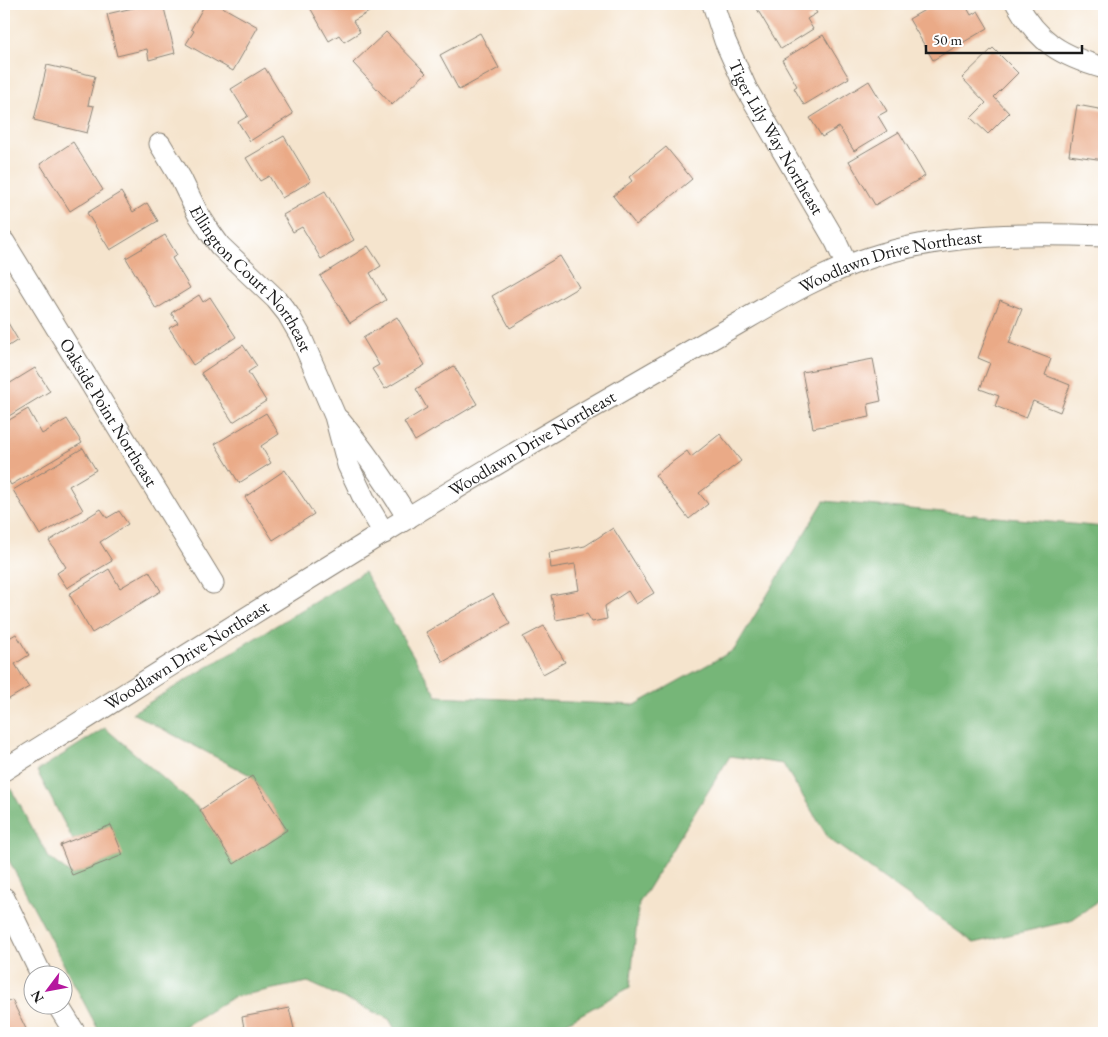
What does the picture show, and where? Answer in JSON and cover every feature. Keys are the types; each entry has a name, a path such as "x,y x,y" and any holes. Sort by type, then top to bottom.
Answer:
{"street":[{"name":"Tiger Lily Way Northeast","path":"714,4 725,41 746,88 836,242 847,266"},
{"path":"1018,4 1039,35 1058,50 1081,61 1104,68"},
{"name":"Ellington Court Northeast","path":"160,144 181,179 197,212 220,246 276,299 288,314 300,335 335,416 348,465 365,501 384,533"},
{"name":"Woodlawn Drive Northeast","path":"4,770 539,438 785,297 847,266 914,246 976,237 1048,234 1104,236"},
{"name":"Oakside Point Northeast","path":"4,242 213,583"},
{"name":"Ellington Court Northeast","path":"335,416 364,449 408,518"},
{"path":"4,898 36,964"},
{"path":"63,1014 75,1033"}],"green space":[{"path":"824,501 1104,527 1104,897 1070,921 974,943 829,839 783,764 730,756 639,903 630,987 548,1033 397,1033 389,1019 308,982 233,997 173,1033 100,1033 72,980 72,964 64,964 4,851 4,794 11,789 49,858 72,875 122,855 111,825 73,840 37,771 105,728 200,810 234,863 287,830 252,776 132,713 364,572 437,696 635,705 734,650"}],"building":[{"path":"150,4 163,4 175,53 149,60 147,49 117,56 107,14"},
{"path":"205,4 217,4 258,27 233,71 186,44 194,31 191,29"},
{"path":"308,4 364,4 369,12 353,21 360,32 344,42 339,35 329,41"},
{"path":"754,4 811,4 817,13 807,19 813,29 781,49"},
{"path":"935,4 965,4 971,15 978,11 988,28 933,60 909,19"},
{"path":"386,32 426,73 392,105 353,63"},
{"path":"480,33 499,68 459,90 440,55"},
{"path":"823,35 849,78 804,105 794,88 797,86 782,60"},
{"path":"993,48 1018,73 994,97 1009,113 988,134 971,118 986,103 962,78"},
{"path":"47,65 95,76 88,105 94,106 87,133 34,120"},
{"path":"265,68 293,114 250,141 238,122 248,116 231,89"},
{"path":"869,81 887,111 878,116 887,131 854,151 839,127 822,137 810,118"},
{"path":"1077,105 1104,110 1104,160 1069,155"},
{"path":"899,132 925,176 875,205 849,161"},
{"path":"284,136 311,181 282,198 269,176 260,181 246,158"},
{"path":"73,142 103,190 70,211 40,164"},
{"path":"666,147 692,179 636,225 613,196 632,181 629,177"},
{"path":"325,191 354,240 321,259 302,227 293,232 283,215"},
{"path":"121,192 133,212 147,203 158,221 110,250 87,213"},
{"path":"165,235 177,255 172,258 190,288 156,309 126,258"},
{"path":"368,246 381,266 370,273 386,300 350,323 320,276"},
{"path":"560,256 579,287 510,328 492,296"},
{"path":"199,295 203,302 210,297 236,337 193,365 169,328 178,323 171,313"},
{"path":"1000,300 1022,309 1009,343 1051,359 1045,375 1070,385 1060,412 1033,401 1026,418 995,406 999,396 980,389 990,363 978,358"},
{"path":"4,316 18,340 4,349"},
{"path":"397,317 425,365 385,389 372,369 379,365 363,338"},
{"path":"243,345 257,366 248,372 266,401 233,422 201,373"},
{"path":"873,359 881,401 868,404 870,417 813,428 802,372"},
{"path":"454,366 477,404 415,441 404,422 427,408 416,389"},
{"path":"35,368 50,391 4,419 4,380 7,385"},
{"path":"28,409 42,434 67,419 82,443 11,485 4,473 4,423"},
{"path":"266,413 279,434 261,446 271,463 239,483 215,444"},
{"path":"720,434 741,461 699,493 708,504 689,519 655,475 687,451 691,457"},
{"path":"83,448 96,470 69,486 83,510 40,535 13,490"},
{"path":"285,470 314,514 273,540 245,497"},
{"path":"101,509 107,518 119,511 128,524 100,542 112,561 67,588 57,573 66,567 49,541"},
{"path":"613,528 654,593 636,604 628,591 605,606 607,619 592,622 587,614 556,620 551,595 579,590 575,564 551,568 549,553 585,546"},
{"path":"109,569 120,588 149,571 161,591 92,633 69,594"},
{"path":"493,594 510,624 443,662 426,632"},
{"path":"544,626 565,662 543,674 523,637"},
{"path":"16,634 29,655 15,664 29,687 4,702 4,641"},
{"path":"252,776 287,830 234,864 200,810"},
{"path":"111,825 123,855 72,875 60,845"},
{"path":"12,1000 28,1033 4,1033 4,1004"},
{"path":"289,1008 295,1033 245,1033 242,1017"}]}
